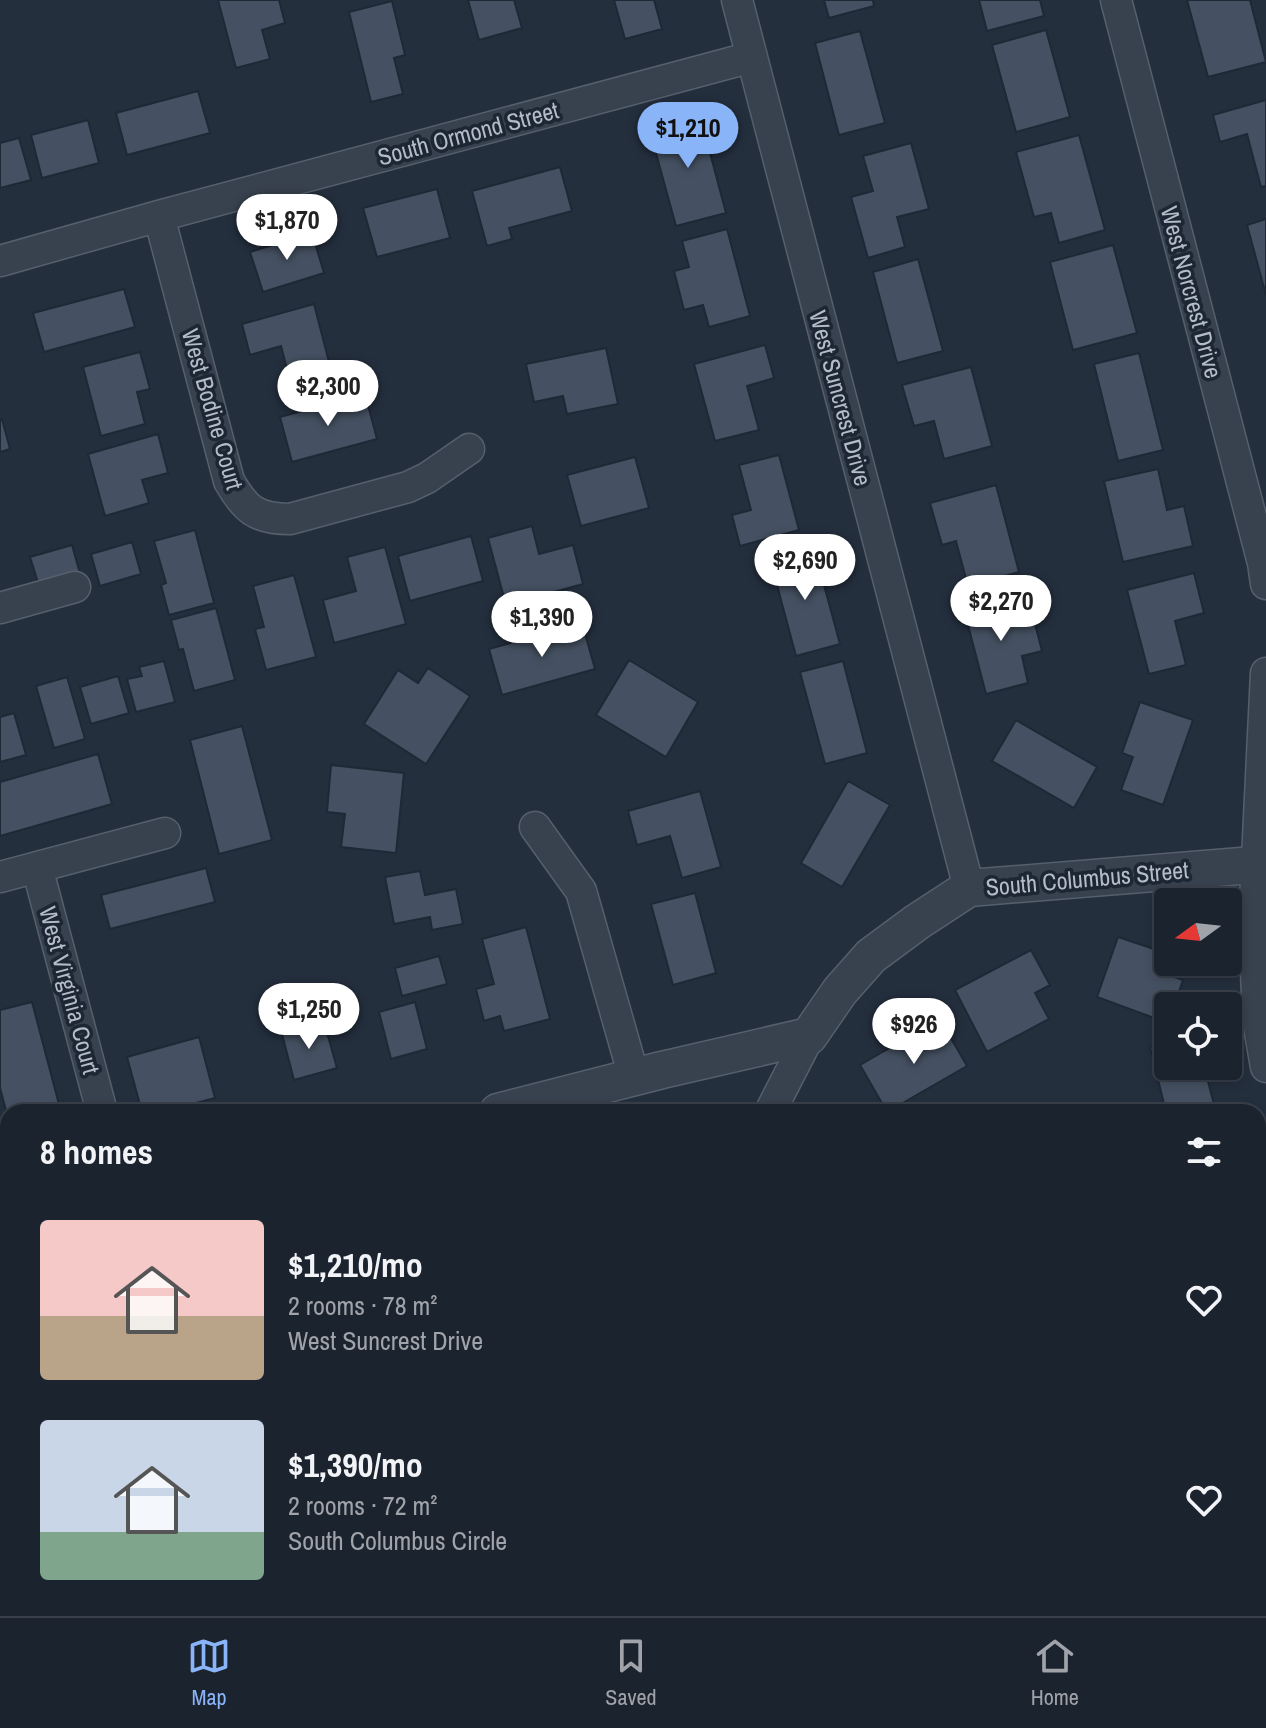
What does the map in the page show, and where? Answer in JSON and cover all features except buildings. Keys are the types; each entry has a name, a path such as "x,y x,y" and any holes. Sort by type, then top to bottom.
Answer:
{"street":[{"name":"West Suncrest Drive","path":"737,0 969,888"},
{"name":"West Norcrest Drive","path":"1116,0 1266,584"},
{"name":"South Ormond Street","path":"0,261 752,57"},
{"name":"West Bodine Court","path":"159,216 229,481 239,500 254,512 272,519 290,519 408,487 427,478 469,449"},
{"path":"0,608 75,587"},
{"path":"1266,673 1262,864 1254,921 1258,1021 1266,1067"},
{"path":"535,827 581,891 634,1077"},
{"path":"0,877 165,833"},
{"name":"South Columbus Street","path":"809,1036 840,991 871,956 969,888 1262,864"},
{"name":"West Virginia Court","path":"37,867 100,1104"},
{"path":"529,1104 809,1036"},
{"path":"774,1104 809,1036"}]}
